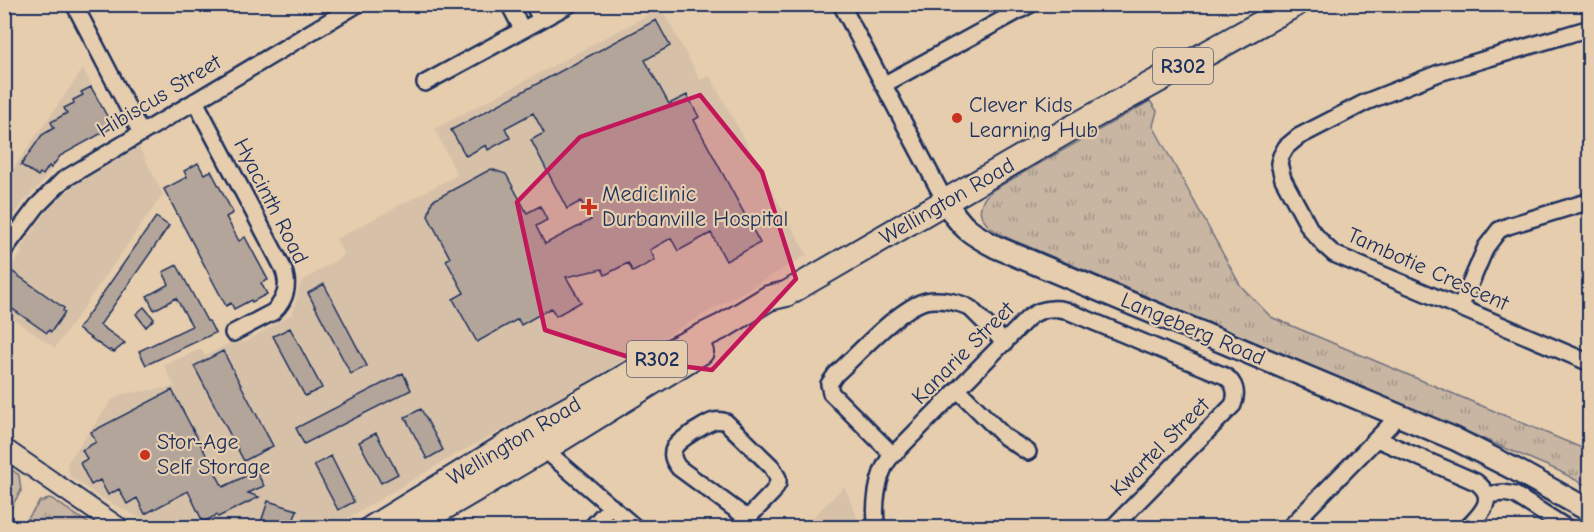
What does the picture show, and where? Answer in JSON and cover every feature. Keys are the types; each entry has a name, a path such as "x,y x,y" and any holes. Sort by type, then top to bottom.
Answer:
{"main road":[{"name":"Wellington Road","path":"409,528 544,440 663,356 723,326 769,298 786,294 1090,118 1296,4"},
{"name":"Langeberg Road","path":"945,201 964,229 996,247 1455,439 1498,453 1590,497"},
{"name":"Langeberg Road","path":"1455,439 1590,511"},
{"name":"Wellington Road","path":"372,528 544,440"}],"street":[{"path":"74,4 141,133"},
{"name":"Hibiscus Street","path":"4,250 37,206 53,189 74,173 358,4"},
{"path":"509,4 522,29"},
{"path":"533,4 541,19"},
{"path":"426,83 570,4"},
{"path":"841,4 945,201"},
{"path":"883,85 1031,4"},
{"name":"Tambotie Crescent","path":"1590,28 1439,73 1366,102 1298,137 1286,147 1281,156 1280,170 1310,229 1324,246 1345,260 1590,363"},
{"name":"Hyacinth Road","path":"195,101 282,266 286,278 287,290 278,307 273,312 233,333"},
{"path":"1460,308 1486,247 1499,230 1508,225 1590,201"},
{"path":"893,455 831,393 829,384 836,374 892,321 926,301 966,305 1005,343"},
{"name":"Kanarie Street","path":"878,528 876,516 879,481 886,463 1029,318 1039,311 1051,308 1065,310 1225,376 1233,384 1236,395"},
{"path":"958,390 1005,437 1028,452"},
{"name":"Kwartel Street","path":"1116,526 1233,405 1236,395"},
{"path":"1289,528 1377,439 1397,415"},
{"path":"714,420 726,422 777,474 776,488 743,523 679,468 674,460 674,450 678,442 714,420"},
{"path":"1377,439 1480,485 1487,500 1484,509 1467,528"},
{"path":"544,440 636,528"},
{"path":"4,448 120,528"},
{"path":"1486,495 1503,493 1515,495 1567,528"},
{"path":"591,528 611,506"}],"highlighted area":[{"path":"700,95 762,172 796,279 712,370 641,361 545,330 517,202 580,137"}],"shaded area":[{"name":"Mediclinic Durbanville Hospital","path":"661,8 700,80 710,76 807,255 510,426 451,457 333,527 144,527 139,525 146,521 98,496 70,477 67,463 112,400 121,394 175,387 164,365 201,349 205,356 240,338 243,343 292,314 301,282 344,255 336,239 457,175 435,129"},
{"path":"83,69 113,127 60,156 40,185 5,225 5,168 11,172"},
{"path":"139,147 163,194 55,348 5,313 5,273 22,253 21,248 52,204 82,180"},
{"path":"844,487 861,527 803,527"}],"green space":[{"path":"1150,101 1157,111 1153,126 1240,285 1271,317 1589,451 1589,487 1557,470 1008,238 990,227 984,220 981,212 982,204 992,191"},
{"path":"5,465 19,475 21,491 5,517"},
{"path":"49,498 94,527 22,527 40,501"}],"building":[{"path":"656,20 670,46 645,60 669,104 687,95 699,117 694,120 760,243 726,261 711,233 678,251 671,238 650,250 655,260 633,272 628,263 605,275 602,269 566,277 581,302 556,316 551,308 521,325 518,319 477,342 453,299 464,293 446,260 450,258 428,216 432,201 491,169 506,174 527,213 540,206 547,220 536,226 545,244 591,220 581,201 567,209 531,140 544,133 533,113 505,128 510,138 488,150 486,145 466,156 451,130"},
{"path":"91,87 113,127 60,156 43,175 40,173 38,176 21,165 42,135 54,128 51,122 67,113 64,108 83,95 81,92"},
{"path":"198,163 204,174 211,171 233,213 226,217 239,241 245,237 268,280 261,283 267,294 234,309 231,303 226,306 164,189 187,177 184,171"},
{"path":"156,217 169,226 100,325 125,343 114,352 109,351 78,329"},
{"path":"177,265 215,333 146,365 139,351 192,326 176,298 154,310 147,296 169,284 163,272"},
{"path":"4,270 9,273 10,270 64,308 65,312 51,332 49,330 47,333 4,303"},
{"path":"324,284 367,366 351,374 308,293"},
{"path":"144,307 154,319 146,327 136,314"},
{"path":"290,328 322,388 305,396 273,336"},
{"path":"223,351 273,446 244,461 194,366"},
{"path":"403,373 411,390 304,444 296,428"},
{"name":"Stor-Age Self Storage","path":"172,390 223,487 256,471 264,486 248,493 259,497 203,522 188,491 145,514 137,498 127,504 119,489 108,495 100,480 91,485 80,463 87,459 82,450 96,442 91,432"},
{"path":"421,409 443,450 427,459 405,417"},
{"path":"376,433 398,474 381,483 359,442"},
{"path":"331,456 354,502 338,510 314,465"},
{"path":"268,501 297,510 291,528 259,528"}],"place":[{"name":"Clever Kids Learning Hub","path":"957,118"},
{"name":"Mediclinic Durbanville Hospital","path":"589,207"},
{"name":"Stor-Age Self Storage","path":"145,455"}]}
